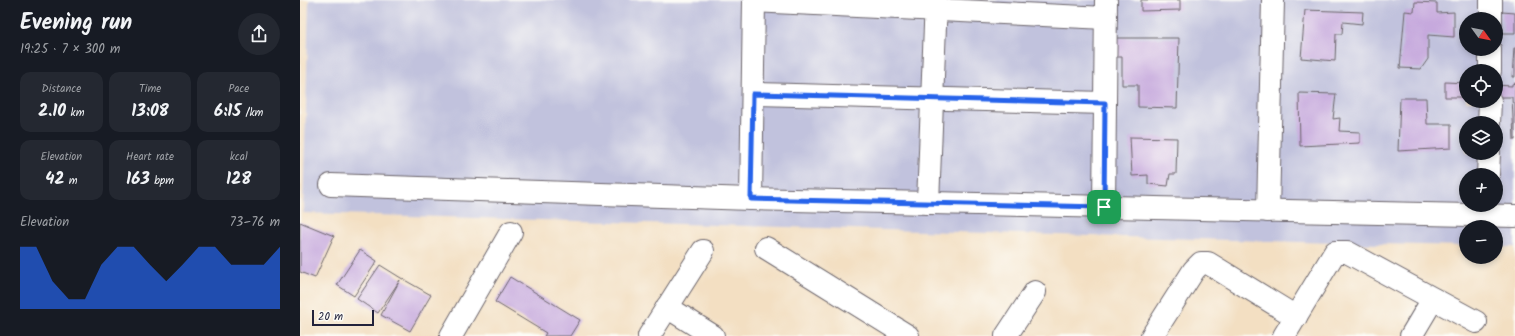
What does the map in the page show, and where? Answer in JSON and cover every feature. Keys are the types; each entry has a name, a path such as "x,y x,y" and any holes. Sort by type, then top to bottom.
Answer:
{"street":[{"path":"751,199 754,0 1106,9 1104,207"},
{"path":"1268,211 1273,0"},
{"path":"1491,0 1491,12"},
{"path":"928,203 936,5"},
{"path":"753,94 1105,103"},
{"path":"331,186 751,199 1268,211 1459,210"},
{"path":"1497,212 1515,216"},
{"path":"451,336 511,232"},
{"path":"766,248 882,329 908,336"},
{"path":"649,336 702,251"},
{"path":"1284,336 1335,252 1347,252 1476,322"},
{"path":"1152,336 1194,270 1201,264 1208,263 1296,317"},
{"path":"1006,336 1035,292"},
{"path":"1411,336 1433,299"},
{"path":"667,307 713,336"}],"shaded area":[{"path":"309,0 1515,0 1515,247 1503,247 1503,220 1459,220 1459,246 303,213"}],"building":[{"path":"1141,0 1180,0 1180,10 1141,11"},
{"path":"1415,2 1437,3 1437,13 1454,12 1454,37 1428,35 1428,59 1421,69 1400,68 1405,11 1414,12"},
{"path":"1305,10 1363,12 1362,24 1343,22 1342,34 1336,34 1335,61 1301,58"},
{"path":"1503,12 1515,13 1515,33 1503,33"},
{"path":"1111,38 1179,38 1177,108 1138,107 1138,85 1122,85 1122,57 1114,57"},
{"path":"1514,48 1515,77 1512,77"},
{"path":"1445,82 1459,83 1459,97 1445,97"},
{"path":"1515,83 1515,140 1512,97 1503,97 1503,85 1512,86 1512,84"},
{"path":"1299,93 1336,94 1333,119 1340,118 1339,131 1360,132 1360,143 1300,146"},
{"path":"1400,98 1426,98 1427,124 1451,124 1451,148 1398,151"},
{"path":"1130,137 1177,138 1176,174 1170,174 1168,186 1148,184 1148,175 1132,176"},
{"path":"300,222 334,236 315,278 300,272"},
{"path":"360,250 377,261 354,296 337,285"},
{"path":"380,265 431,295 410,331 381,315 400,280 378,313 357,299"},
{"path":"510,277 580,320 570,336 544,336 546,333 495,302"}],"route":[{"path":"753,94 1105,103 1104,207 751,199 753,94"}]}
